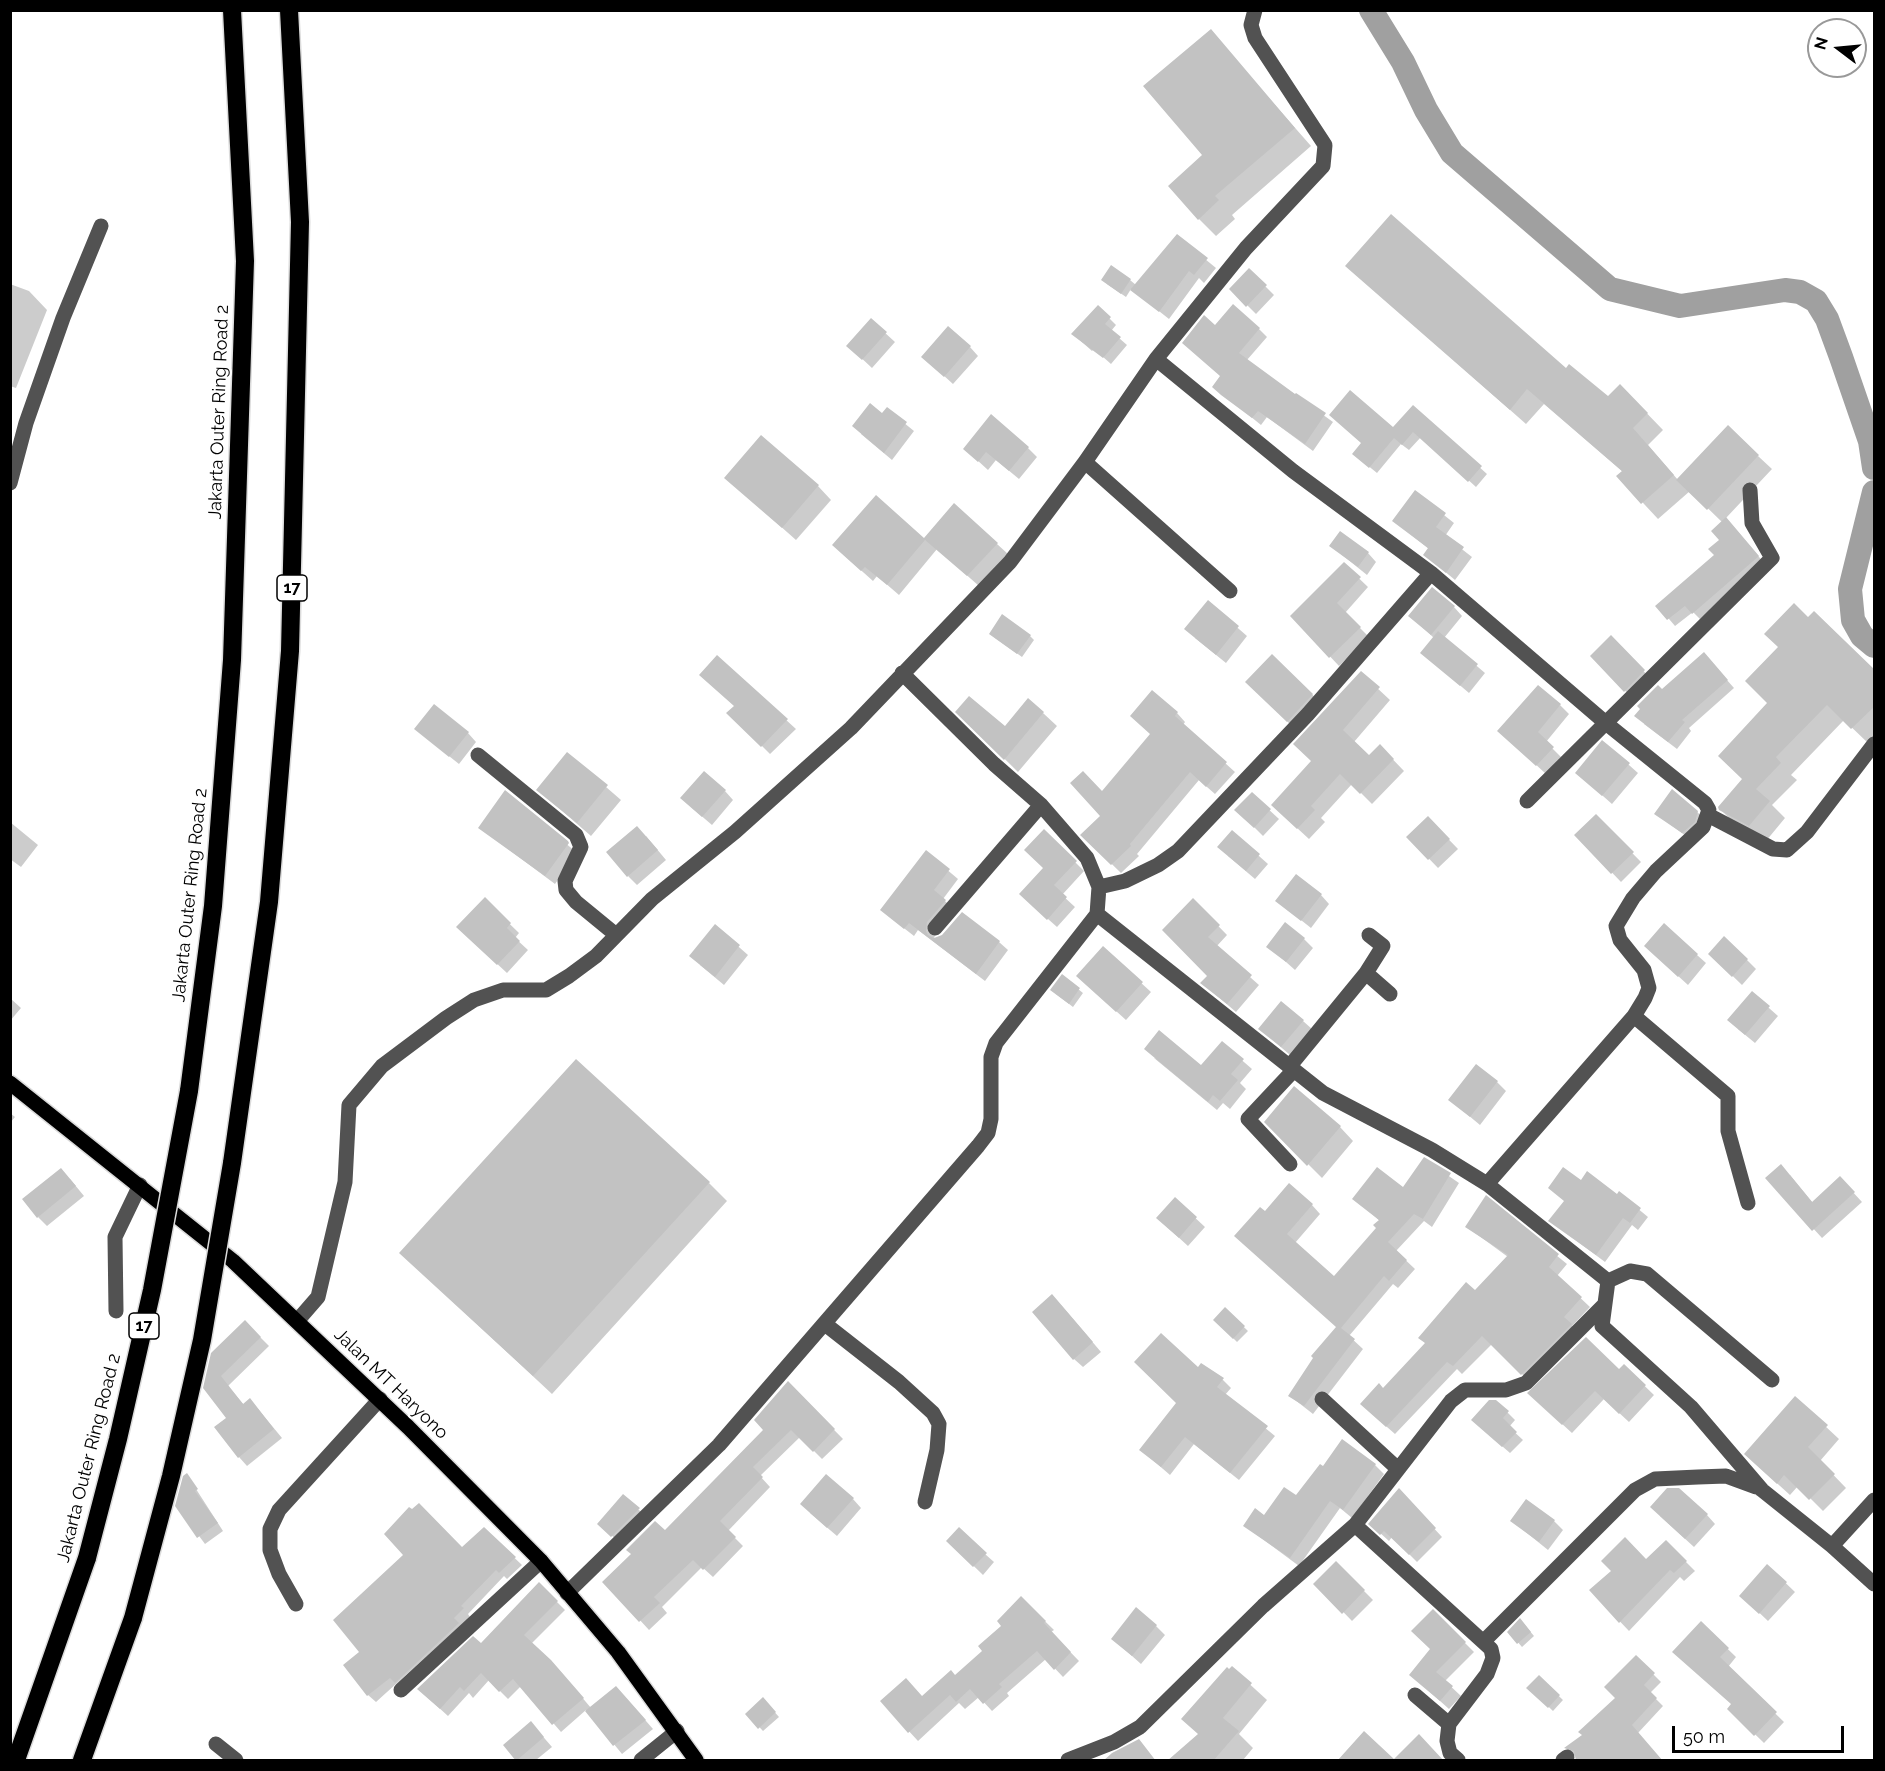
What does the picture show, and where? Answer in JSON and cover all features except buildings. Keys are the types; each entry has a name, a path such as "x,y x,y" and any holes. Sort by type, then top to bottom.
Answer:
{"highway":[{"name":"Jakarta Outer Ring Road 2","path":"16,1761 87,1557 118,1440 152,1290 189,1091 213,906 232,660 245,261 232,10"},
{"name":"17","path":"82,1761 133,1618 171,1476 202,1340 232,1163 269,902 290,651 300,222 289,10"}],"main road":[{"name":"Jalan MT Haryono","path":"10,1083 196,1229 298,1320 380,1399 541,1561 618,1652 696,1761"}],"street":[{"path":"298,1320 318,1297 345,1182 349,1106 382,1066 474,1000 503,990 546,990 596,956 615,934 652,899 735,832 851,728 1010,562 1085,462 1156,359 1246,248 1323,166 1325,145 1255,38 1251,25 1255,10"},
{"path":"10,483 26,423 59,329 101,226"},
{"path":"1156,359 1293,471 1431,573 1607,724 1705,803 1709,810 1703,827 1656,871 1633,898 1616,926 1620,940 1644,970 1648,980 1649,988 1634,1016 1487,1184"},
{"path":"1085,462 1230,591"},
{"path":"1527,801 1772,558 1752,523 1750,490"},
{"path":"1099,887 1125,881 1158,866 1178,851 1308,714 1431,573"},
{"path":"567,1593 719,1445 988,1133 992,1119 991,1057 996,1043 1097,914 1099,887 1087,858 1041,805 994,764 903,673"},
{"path":"1708,815 1773,849 1787,850 1807,832 1875,744"},
{"path":"478,755 576,835 581,847 565,881 566,890 576,902 615,934"},
{"path":"935,928 1041,805"},
{"path":"1097,914 1291,1069 1349,1109 1432,1150 1487,1184 1608,1281"},
{"path":"1290,1164 1248,1119 1291,1069 1366,973 1383,946 1369,935"},
{"path":"1366,973 1390,994"},
{"path":"1634,1016 1728,1096 1728,1131 1748,1203"},
{"path":"116,1311 115,1237 140,1185"},
{"path":"1608,1281 1630,1271 1647,1274 1772,1380"},
{"path":"1608,1281 1602,1326 1692,1407 1762,1490"},
{"path":"1068,1761 1114,1742 1140,1727 1263,1606 1355,1525 1451,1401 1465,1390 1506,1390 1526,1383 1604,1305"},
{"path":"825,1324 899,1382 933,1413 939,1424 939,1442 925,1502"},
{"path":"296,1604 279,1575 270,1550 270,1529 279,1510 380,1399"},
{"path":"1322,1399 1398,1469"},
{"path":"1484,1641 1635,1490 1655,1479 1726,1476 1743,1480 1762,1490 1875,1584"},
{"path":"1832,1546 1875,1500"},
{"path":"1355,1525 1484,1641 1493,1658 1487,1674 1449,1724 1447,1741 1450,1753 1458,1761"},
{"path":"401,1690 541,1561"},
{"path":"1415,1695 1449,1724"},
{"path":"642,1761 676,1731"},
{"path":"216,1744 236,1761"}],"waterway":[{"path":"1371,10 1403,62 1426,110 1452,153 1610,289 1680,306 1785,290 1800,292 1816,301 1827,319 1841,357 1870,441 1874,468"},
{"path":"1874,492 1850,589 1853,620 1862,636 1874,646"}]}
